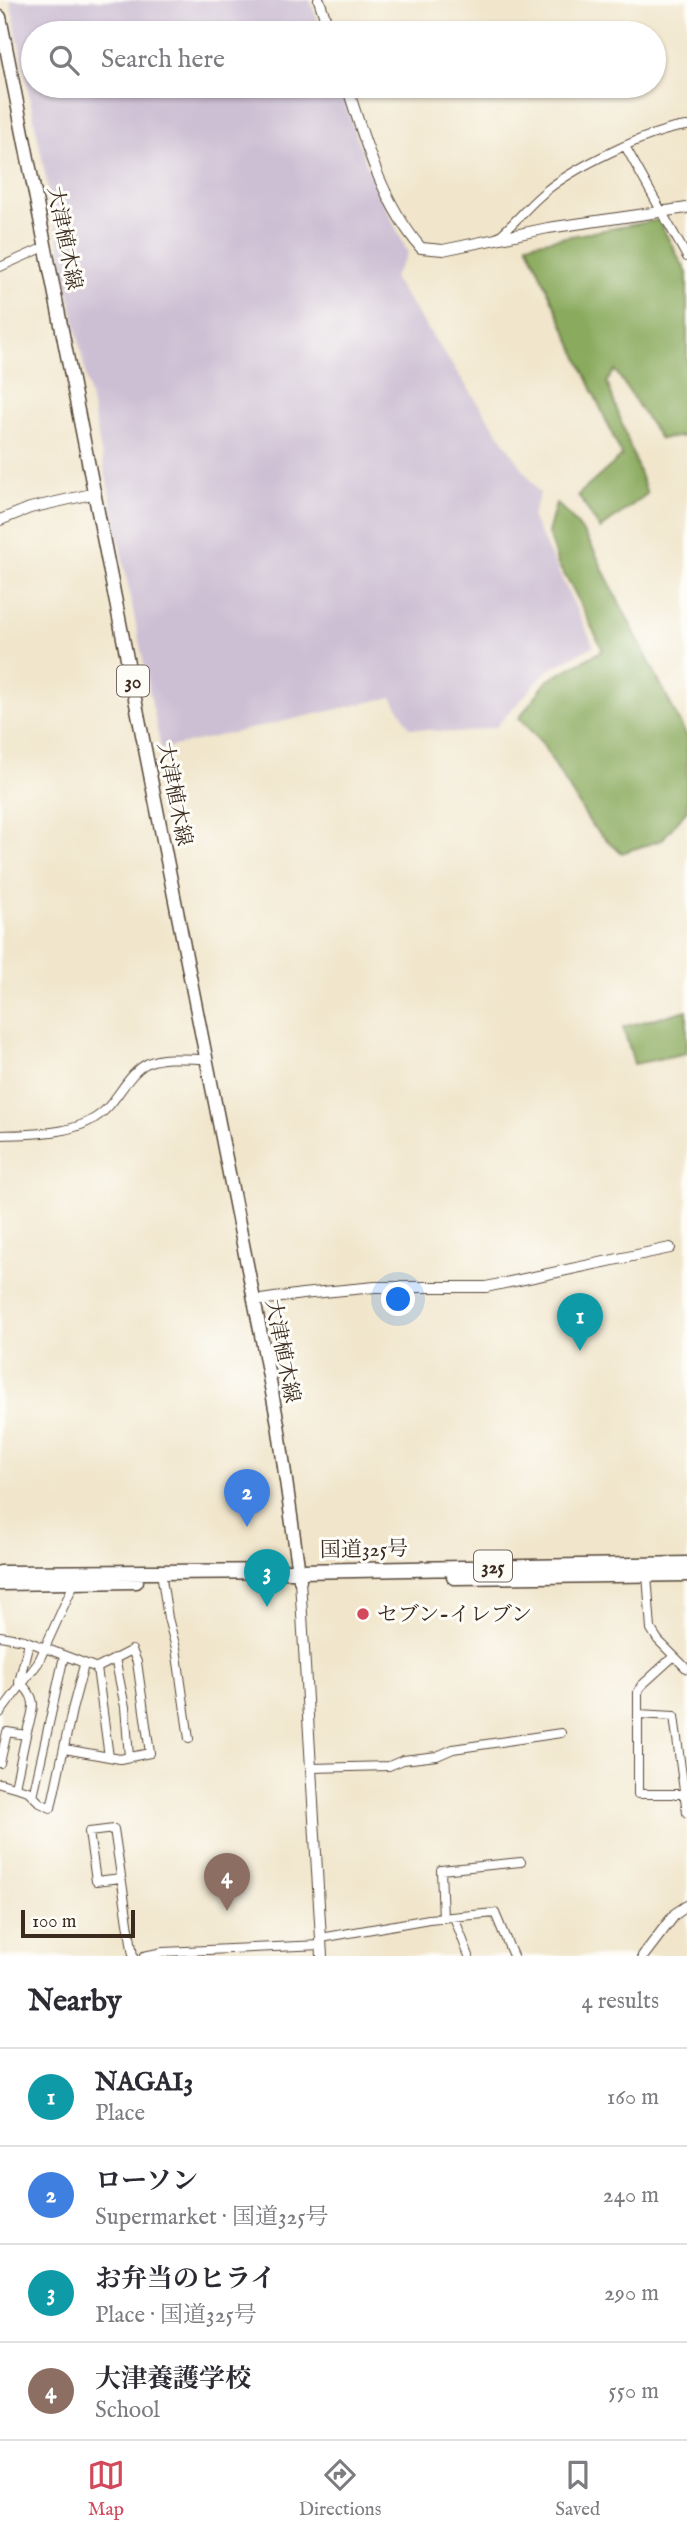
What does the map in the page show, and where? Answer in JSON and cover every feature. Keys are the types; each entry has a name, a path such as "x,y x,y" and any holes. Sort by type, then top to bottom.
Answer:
{"highway":[{"name":"国道325号","path":"0,1573 76,1577 300,1575 647,1569 687,1564"},
{"name":"国道325号","path":"647,1569 687,1574"},
{"name":"国道325号","path":"0,1583 76,1577"}],"main road":[{"name":"大津植木線","path":"0,17 278,1424 300,1575"}],"street":[{"path":"319,0 326,21"},
{"path":"351,98 374,168 412,237 421,248 443,250 548,228 687,208"},
{"path":"496,239 541,195 565,177 625,146 675,127 687,126"},
{"path":"625,146 687,257"},
{"path":"0,267 47,246"},
{"path":"0,520 30,508 96,493"},
{"path":"0,1135 60,1131 83,1124 105,1110 144,1065 163,1060 207,1059"},
{"path":"254,1301 374,1287 486,1287 670,1248"},
{"path":"647,1569 651,1629 687,1670"},
{"path":"300,1575 322,1946"},
{"path":"162,1576 189,1739"},
{"path":"0,1713 38,1663 76,1577"},
{"path":"0,1636 29,1642 97,1668 132,1650 137,1662 150,1754 120,1759 65,1749"},
{"path":"15,1787 34,1703 33,1696 19,1682 29,1642"},
{"path":"33,1796 64,1656"},
{"path":"674,1656 639,1689 638,1794 683,1794"},
{"path":"115,1658 125,1707 130,1757"},
{"path":"0,1783 28,1791 40,1803 51,1808 84,1665"},
{"path":"97,1668 105,1715 108,1757"},
{"path":"638,1714 674,1716 687,1813"},
{"path":"0,1763 6,1732 26,1735"},
{"path":"312,1768 389,1766 403,1760 437,1756 453,1749 561,1733"},
{"path":"121,1878 96,1881 89,1832 114,1829 121,1878 132,1956"},
{"path":"443,1918 441,1870 521,1862"},
{"path":"642,1956 675,1914 687,1906"},
{"path":"144,1956 163,1952 322,1946 443,1918 495,1913 513,1956"},
{"path":"454,1917 469,1956"}],"shaded area":[{"path":"10,0 310,0 318,21 21,21 21,55"},
{"path":"30,98 343,98 370,175 408,253 393,278 540,494 532,517 594,646 548,670 496,727 459,733 410,728 392,697 161,749"}],"green space":[{"path":"658,220 687,273 687,436 660,439 615,370 607,382 647,494 600,529 578,495 622,456 527,244"},
{"path":"556,503 577,525 594,551 687,737 687,810 662,840 621,853 592,826 541,742 519,718 548,680 603,650 558,565 548,533"},
{"path":"687,1010 687,1053 634,1064 623,1027"}],"place":[{"name":"NAGAI3","path":"580,1351"},
{"name":"ローソン","path":"247,1527"},
{"name":"お弁当のヒライ","path":"267,1607"},
{"name":"セブン-イレブン","path":"363,1614"},
{"name":"大津養護学校","path":"227,1911"}]}
